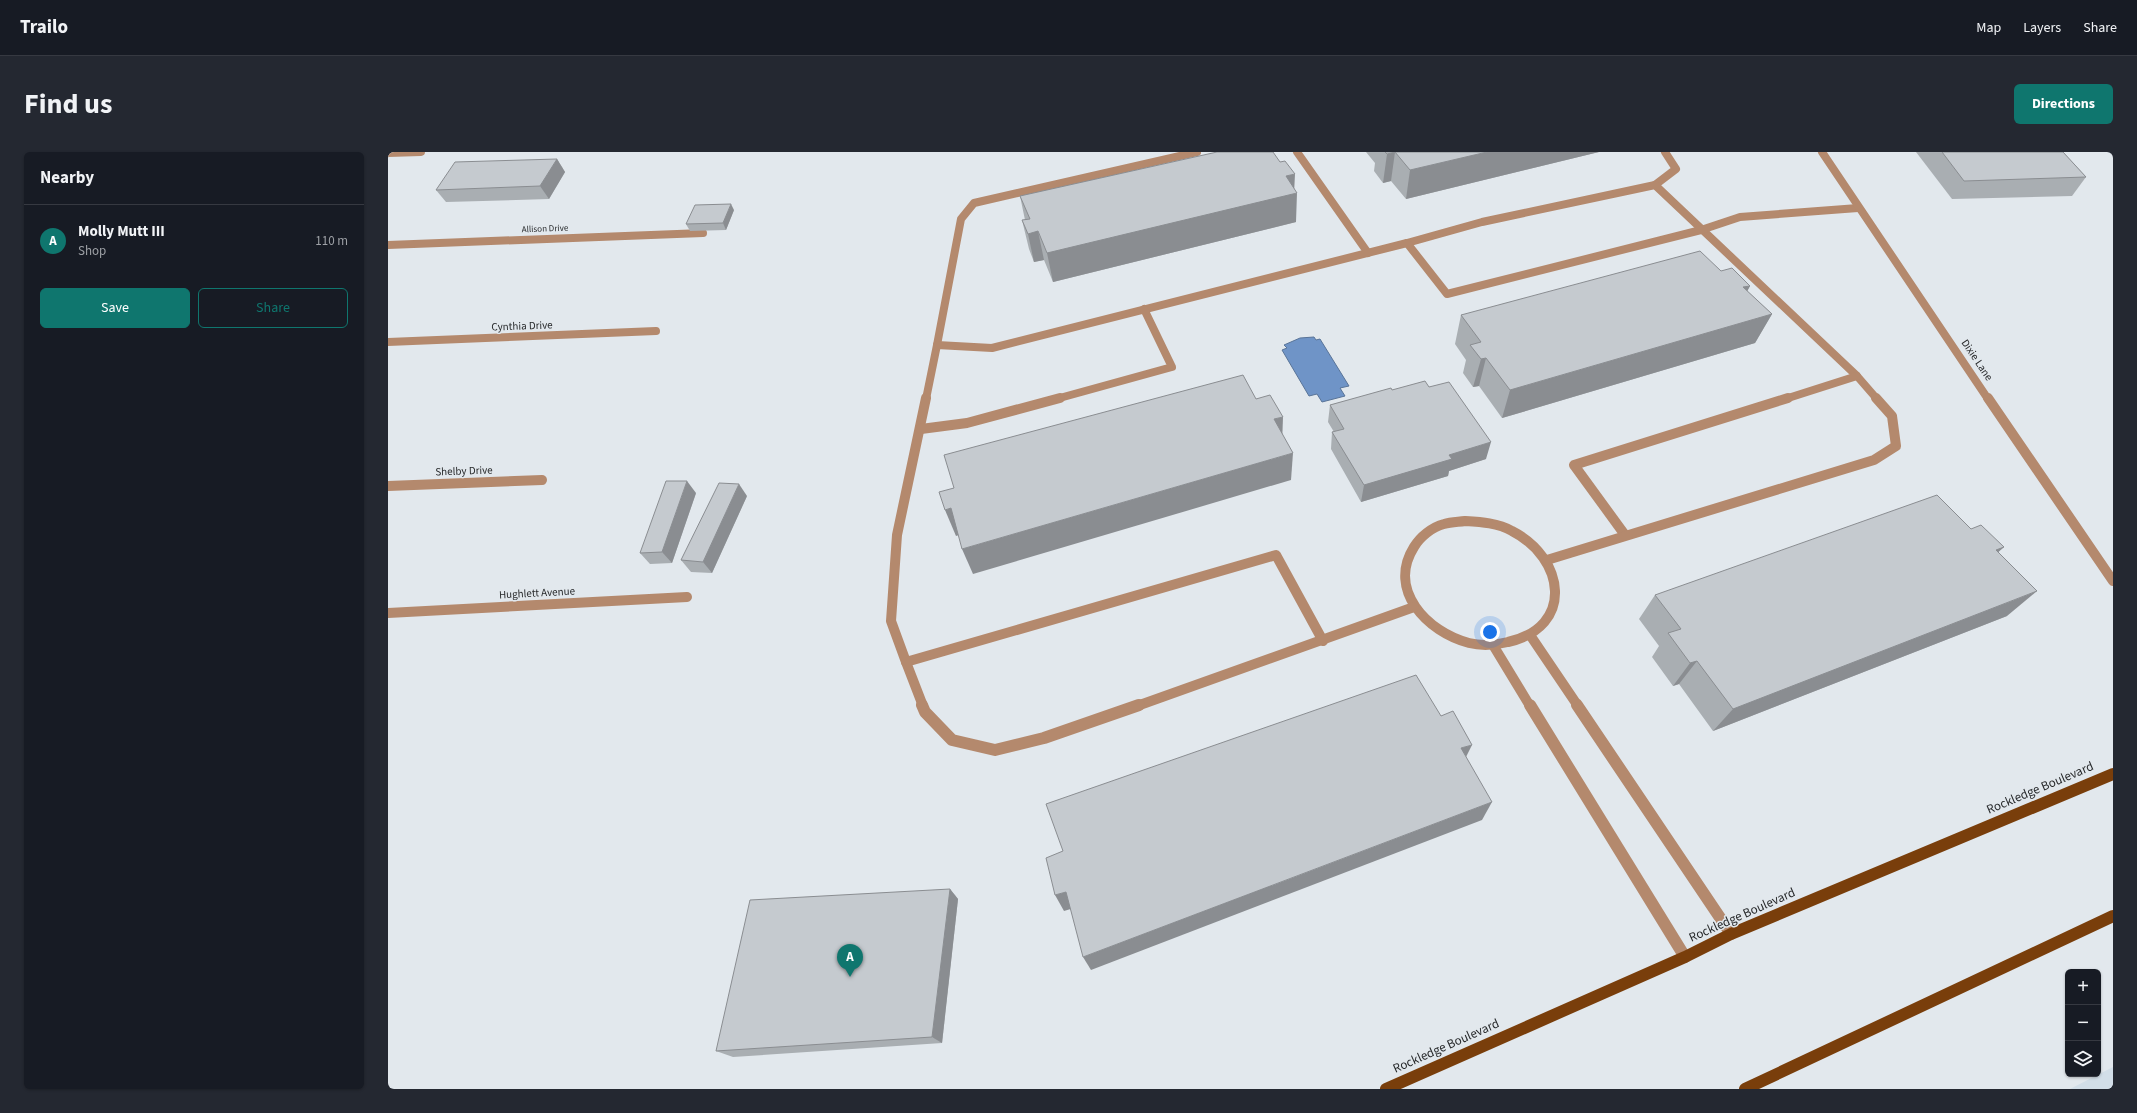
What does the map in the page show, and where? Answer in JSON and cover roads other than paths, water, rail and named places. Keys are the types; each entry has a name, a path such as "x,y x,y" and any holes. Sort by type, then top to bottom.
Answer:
{"main road":[{"name":"Rockledge Boulevard","path":"1386,1089 1685,957 1731,934 2113,774"},
{"path":"1745,1089 2113,916"}],"street":[{"path":"388,153 421,152"},
{"path":"1197,152 974,203 961,219 921,429 897,535 891,621 925,712 952,740 995,750 1044,738 1323,641 1414,607"},
{"path":"1297,152 1368,253"},
{"path":"937,345 992,348 1407,243 1482,222 1655,185 1676,168 1665,152"},
{"name":"Dixie Lane","path":"1822,152 1858,208 2113,581"},
{"path":"1547,560 1874,460 1896,446 1892,416 1857,376 1655,185"},
{"path":"1407,243 1447,294 1701,230 1740,217 1858,208"},
{"name":"Allison Drive","path":"388,245 703,233"},
{"path":"921,429 967,423 1172,367 1144,309"},
{"name":"Cynthia Drive","path":"388,342 656,331"},
{"path":"1625,535 1574,465 1857,376"},
{"name":"Shelby Drive","path":"388,486 542,480"},
{"path":"1465,521 1489,523 1512,530 1532,543 1547,560 1556,580 1556,601 1547,620 1530,635 1513,642 1493,645 1469,643 1448,635 1428,623 1414,607 1405,587 1404,567 1411,549 1424,534 1443,525 1465,521"},
{"path":"906,662 1276,555 1323,641"},
{"name":"Hughlett Avenue","path":"388,613 687,596"},
{"path":"1530,635 1731,934"},
{"path":"1493,645 1685,957"}],"water":[{"path":"1314,337 1316,340 1320,339 1349,386 1340,388 1345,396 1322,402 1317,394 1309,396 1282,350 1287,348 1284,345 1300,338"}],"place":[{"name":"Molly Mutt III","path":"850,977"}]}
